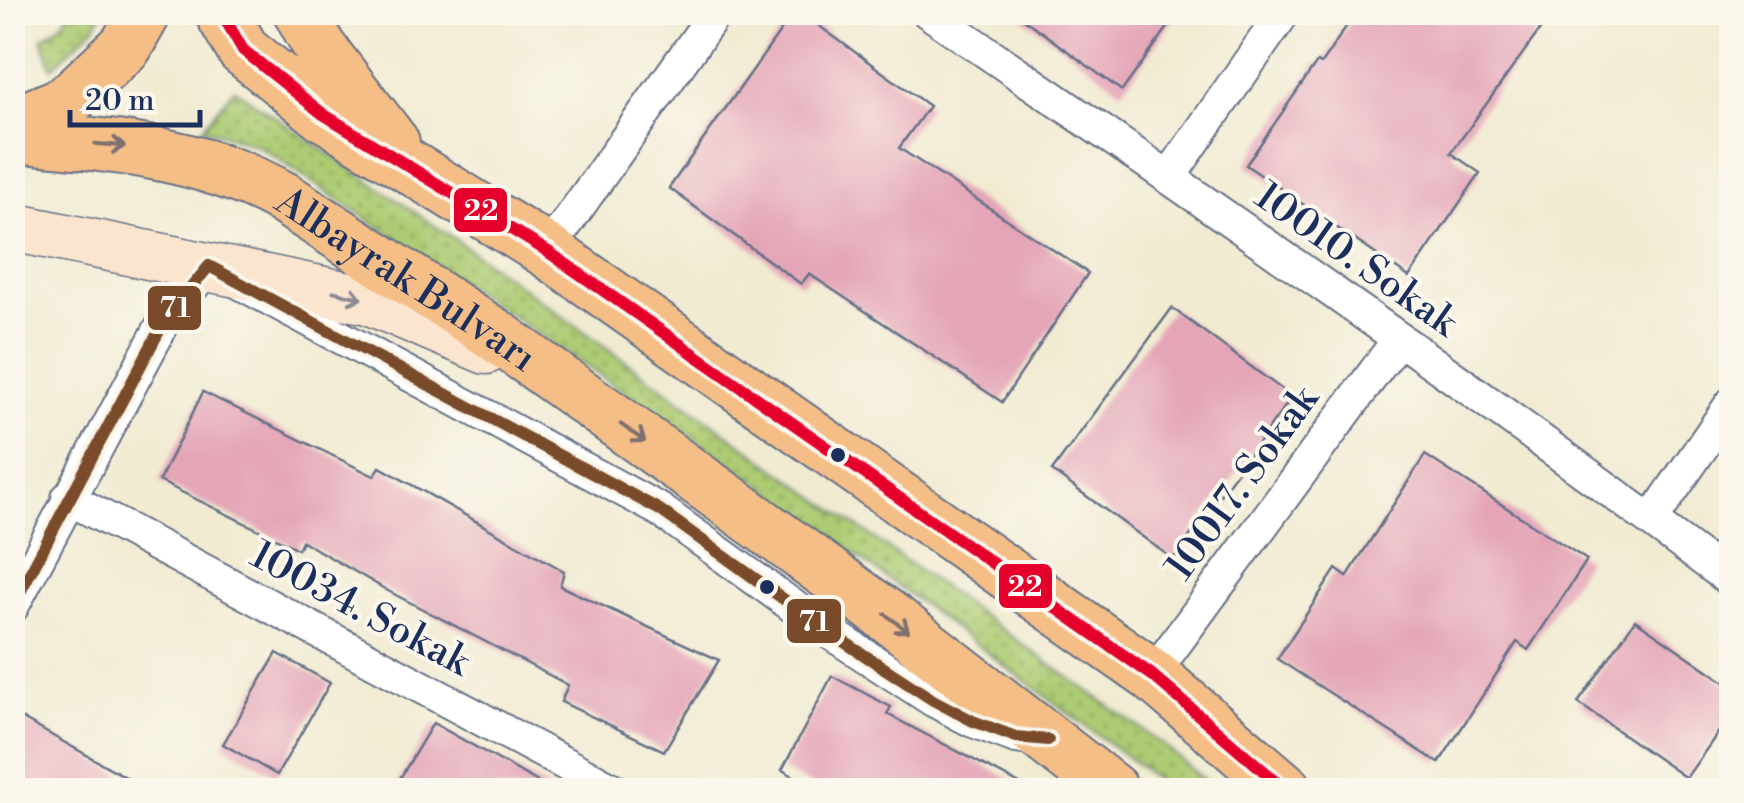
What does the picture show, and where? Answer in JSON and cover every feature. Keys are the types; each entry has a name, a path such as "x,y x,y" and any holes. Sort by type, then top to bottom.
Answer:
{"main road":[{"path":"12,124 66,102 126,46 145,12"},
{"path":"221,12 243,50 337,123 547,252 1152,675 1286,790"},
{"path":"300,12 320,48 416,172"},
{"name":"Albayrak Bulvarı","path":"12,136 130,147 209,165 249,179 494,334 897,622 1112,790"}],"street":[{"path":"547,252 716,12"},
{"name":"10010. Sokak","path":"928,12 1169,176 1732,581"},
{"path":"1169,176 1284,12"},
{"path":"12,227 368,300 419,319 570,389"},
{"path":"12,607 166,318 209,266"},
{"name":"Albayrak Bulvarı","path":"209,266 660,510 829,632 933,700 1016,738 1048,740"},
{"name":"10017. Sokak","path":"1152,675 1399,339"},
{"path":"1651,521 1732,403"},
{"name":"10034. Sokak","path":"68,498 614,790"},
{"name":"Albayrak Bulvarı","path":"660,510 757,522"}],"green space":[{"path":"70,12 102,13 95,26 52,68 42,39 61,25"},
{"path":"234,89 453,238 1162,744 1216,790 1167,790 755,480 259,146 203,128"}],"building":[{"path":"794,12 800,12 929,106 899,148 1088,273 1002,402 809,274 801,284 669,188"},
{"path":"1014,12 1179,12 1122,91"},
{"path":"1356,12 1522,12 1542,27 1451,153 1480,173 1409,277 1246,165"},
{"path":"1172,308 1292,397 1173,559 1052,471"},
{"path":"203,392 374,476 380,467 564,571 560,586 719,660 664,751 561,702 568,685 302,541 298,549 159,481"},
{"path":"1425,455 1587,560 1528,650 1517,642 1439,763 1277,659 1336,569 1347,577"},
{"path":"1635,620 1732,687 1732,713 1686,778 1578,703"},
{"path":"277,653 330,683 277,775 223,744"},
{"path":"832,676 891,707 887,714 1031,790 821,790 782,770"},
{"path":"12,713 149,790 12,790"},
{"path":"433,723 552,790 393,790"}],"transit line":[{"name":"22","path":"221,12 243,50 323,114 547,251 1152,675 1286,790"},
{"name":"71","path":"12,607 166,318 209,266 660,510 829,632 933,700 1016,737 1048,740"}]}
